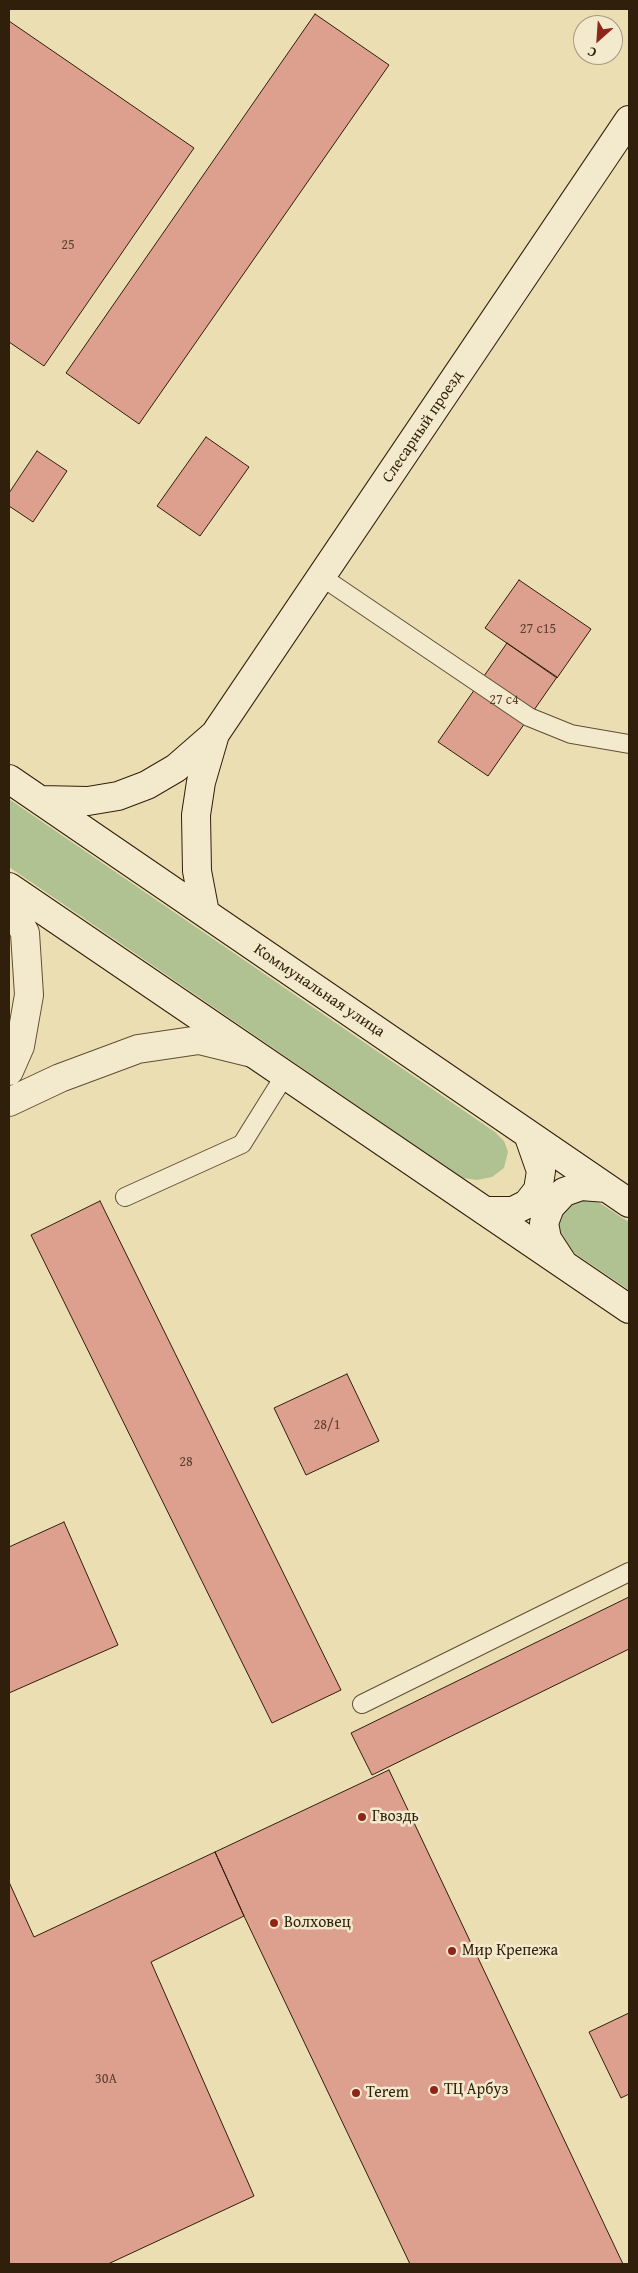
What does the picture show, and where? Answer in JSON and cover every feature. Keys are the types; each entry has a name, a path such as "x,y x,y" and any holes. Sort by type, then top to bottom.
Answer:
{"main road":[{"name":"Слесарный проезд","path":"40,800 88,802 118,796 147,785 176,768 215,734 629,120"},
{"name":"Слесарный проезд","path":"205,913 198,871 196,814 202,782 215,734"},
{"name":"Коммунальная улица","path":"9,779 629,1203"},
{"path":"9,887 629,1309"},
{"path":"9,900 24,933 29,995 20,1046 9,1071"},
{"path":"9,1102 60,1078 138,1049 198,1040 254,1054"},
{"path":"485,1211 512,1210 527,1204 538,1190 541,1171 528,1134"},
{"path":"564,1265 547,1239 544,1223 550,1207 564,1192 581,1186 607,1188"}],"lane":[{"path":"322,577 529,717 571,734 629,744"},
{"path":"125,1197 242,1144 285,1075"},
{"path":"362,1704 629,1572"}],"green space":[{"path":"9,799 495,1132 504,1141 508,1152 504,1168 492,1177 477,1180 463,1178 9,867"},
{"path":"582,1198 598,1202 629,1222 629,1290 570,1250 559,1237 557,1226 559,1218 565,1209"}],"building":[{"path":"315,14 389,65 139,424 66,373"},
{"path":"9,21 194,148 44,366 9,342"},
{"path":"206,437 249,467 200,536 157,506"},
{"path":"37,451 67,471 33,522 9,506 9,493"},
{"path":"519,580 591,629 557,678 485,628"},
{"path":"507,643 557,677 488,776 438,742"},
{"path":"100,1201 341,1690 272,1723 31,1235"},
{"path":"347,1374 379,1441 306,1475 274,1408"},
{"path":"64,1522 118,1645 9,1693 9,1547"},
{"path":"629,1597 629,1649 372,1775 351,1733"},
{"name":"ТЦ Арбуз","path":"389,1770 623,2264 410,2264 244,1916 215,1852"},
{"path":"215,1852 244,1916 151,1962 254,2196 108,2264 9,2264 9,1882 34,1937"},
{"path":"629,2013 629,2094 621,2098 589,2032"}],"place":[{"name":"Гвоздь","path":"362,1817"},
{"name":"Волховец","path":"274,1923"},
{"name":"Мир Крепежа","path":"452,1951"},
{"name":"ТЦ Арбуз","path":"434,2090"},
{"name":"Terem","path":"356,2093"}]}
